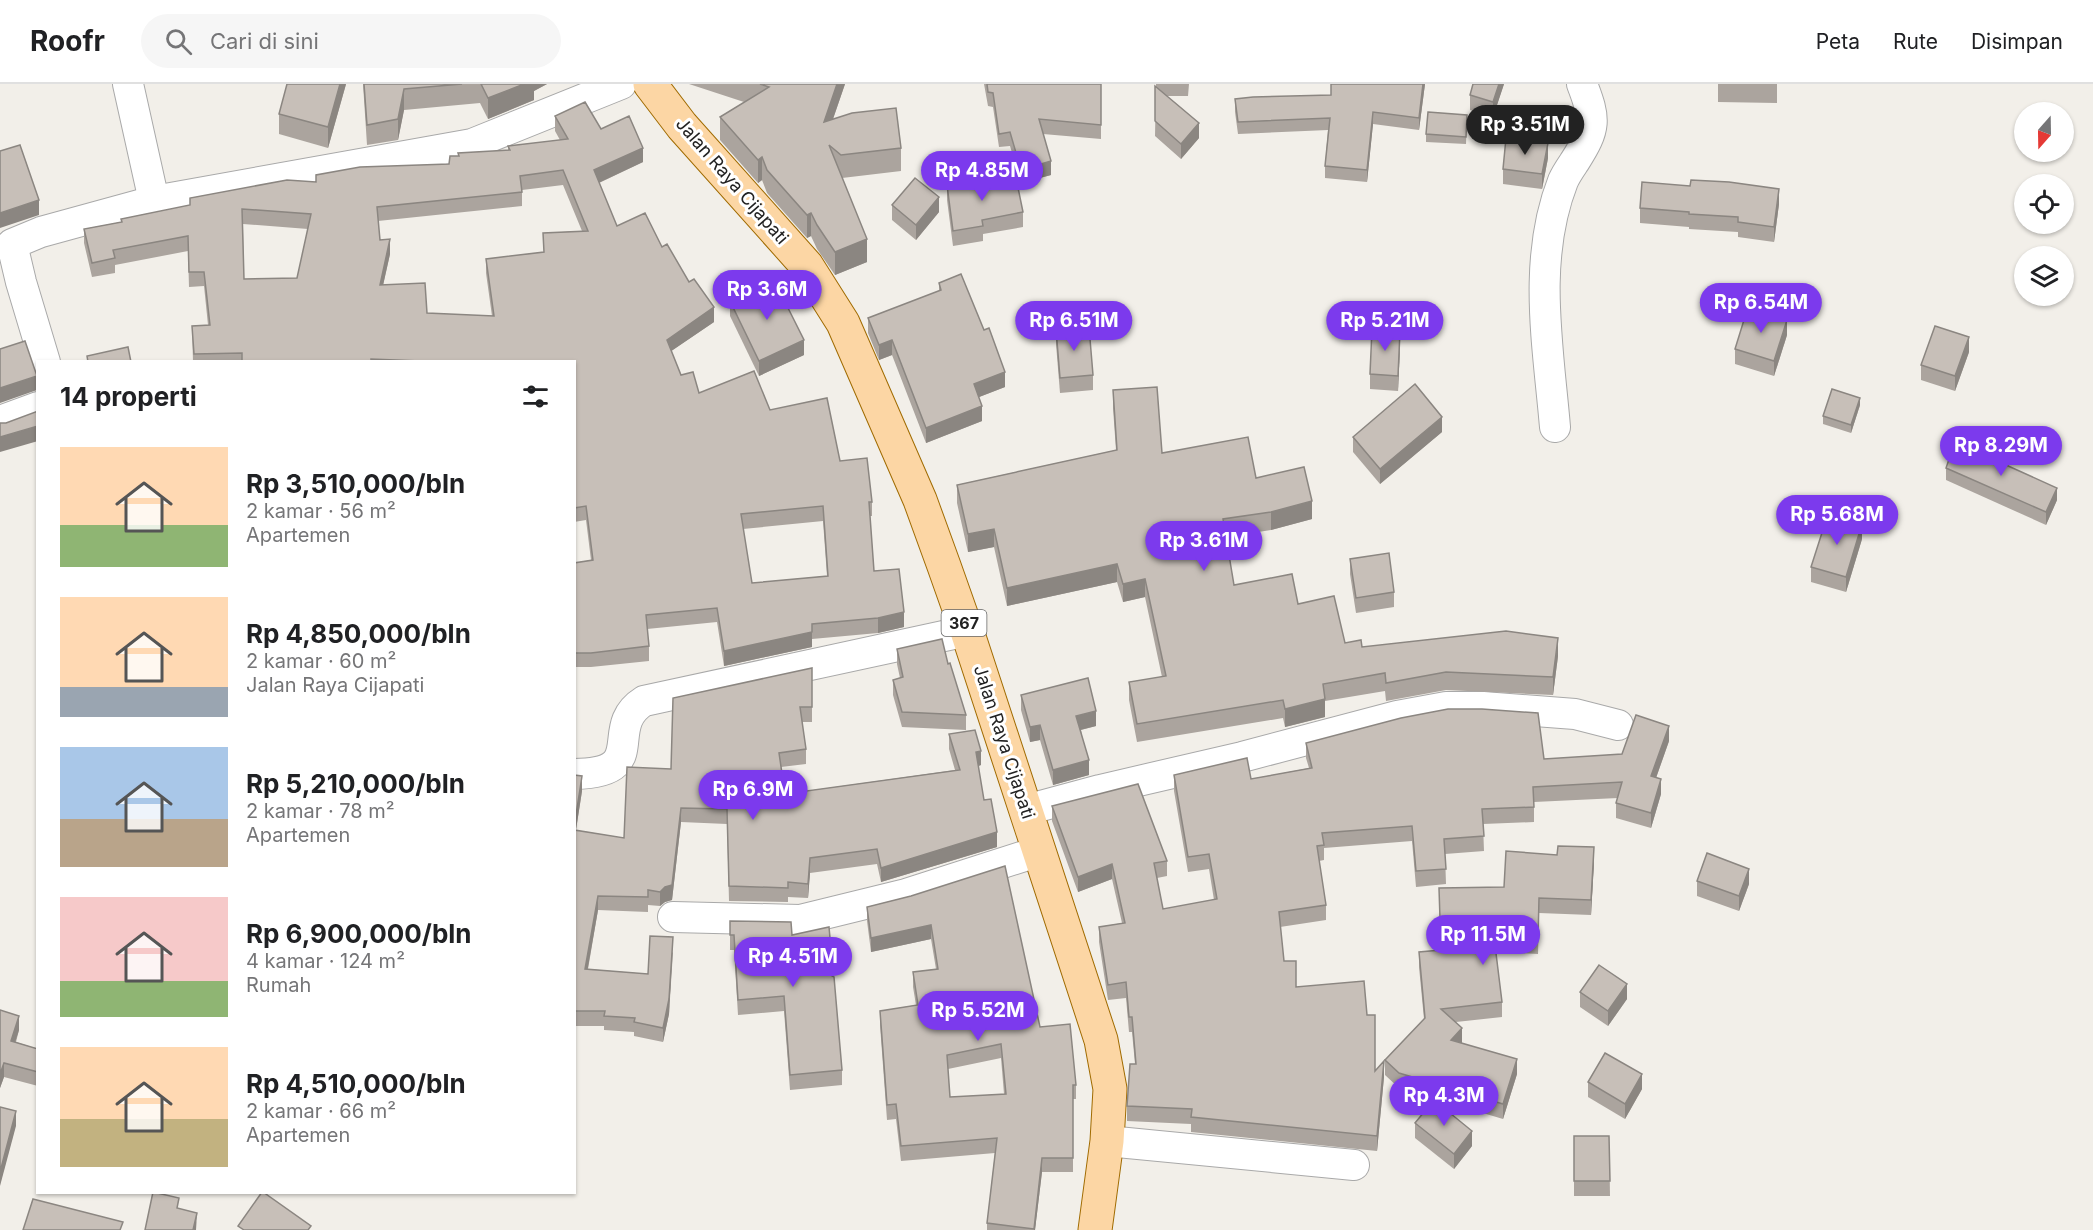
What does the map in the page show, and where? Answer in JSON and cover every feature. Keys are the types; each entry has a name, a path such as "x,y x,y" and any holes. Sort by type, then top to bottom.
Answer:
{"main road":[{"name":"Jalan Raya Cijapati","path":"650,84 682,126 807,266 831,302 847,332 920,500 967,631 1101,1040 1110,1089 1107,1141 1095,1230"}],"street":[{"path":"128,84 154,201"},
{"path":"44,360 21,282 6,246 40,232 154,201 472,144 621,84"},
{"path":"1555,427 1545,308 1544,264 1551,223 1564,179 1591,133 1592,119 1582,84"},
{"path":"0,421 36,408"},
{"path":"576,774 604,772 612,768 620,758 626,723 635,707 644,701 967,631"},
{"path":"1026,810 1397,716 1446,707 1483,707 1575,714 1618,725"},
{"path":"673,917 800,920 906,894 1040,851"},
{"path":"1107,1141 1354,1165"}],"building":[{"path":"287,84 340,84 328,127 279,114"},
{"path":"364,84 462,84 404,89 398,119 367,125"},
{"path":"481,84 524,84 488,98"},
{"path":"760,84 837,84 824,122 852,113 896,108 901,148 841,155 829,145 867,239 835,252 811,213 807,215 767,170 762,157 758,160 720,117 769,87"},
{"path":"987,84 1101,84 1101,125 1039,119 1051,161 1021,170 1010,132 999,134 993,93 988,92"},
{"path":"1331,84 1423,84 1419,118 1373,112 1367,170 1325,166 1330,118 1238,122 1235,99 1331,95"},
{"path":"1473,84 1499,84 1493,102 1470,95"},
{"path":"1155,86 1199,123 1181,144 1155,121"},
{"path":"585,102 601,129 629,116 643,148 594,170 617,226 645,213 662,247 667,244 689,282 694,279 714,307 667,340 681,375 693,372 699,393 754,371 770,410 827,398 840,461 867,458 872,502 869,502 874,571 899,569 904,612 878,618 812,624 812,632 724,651 717,608 646,615 649,646 576,653 576,563 593,560 586,506 576,508 576,360 242,360 242,353 194,354 192,326 210,325 204,272 189,272 188,236 113,250 115,258 92,263 84,229 190,205 190,198 287,180 316,182 316,175 360,167 449,164 450,156 459,156 458,153 510,150 508,146 568,139 555,116","holes":["563,170 588,231 543,233 544,252 486,259 494,316 427,313 425,283 380,285 390,239 380,240 377,207 522,192 520,176","242,209 311,214 297,278 244,279","823,506 828,576 752,583 741,514"]},
{"path":"1428,112 1467,115 1466,137 1426,134"},
{"path":"1506,138 1548,143 1542,174 1503,169"},
{"path":"20,145 39,200 0,213 0,151"},
{"path":"915,178 939,197 916,225 892,205"},
{"path":"1016,178 1023,212 982,220 983,226 953,231 947,185 977,180 977,186"},
{"path":"1691,180 1729,182 1779,189 1774,227 1738,222 1738,217 1640,208 1642,182 1690,186"},
{"path":"961,274 984,330 989,328 1005,372 974,384 982,406 926,428 892,340 879,345 868,318 941,290 939,283"},
{"path":"774,280 804,340 759,361 730,301"},
{"path":"1748,307 1787,320 1774,361 1735,349"},
{"path":"1935,326 1969,337 1955,376 1921,365"},
{"path":"1089,327 1093,375 1060,378 1056,329"},
{"path":"1372,329 1400,331 1398,376 1370,374"},
{"path":"25,341 36,376 0,388 0,349"},
{"path":"128,347 131,360 88,360 87,356"},
{"path":"1415,384 1442,417 1380,469 1353,437"},
{"path":"1157,387 1162,453 1248,437 1256,478 1304,467 1312,501 1271,512 1223,519 1234,585 1292,574 1298,604 1334,596 1345,643 1361,640 1362,647 1506,631 1558,638 1553,677 1446,672 1386,683 1385,673 1323,684 1325,699 1285,709 1283,700 1137,724 1129,682 1166,676 1145,579 1123,584 1117,564 1007,588 994,529 968,534 957,485 1117,450 1113,390"},
{"path":"1832,389 1860,398 1851,425 1823,416"},
{"path":"36,412 36,427 0,437 0,423"},
{"path":"1955,442 2057,488 2046,512 1946,468"},
{"path":"1828,514 1862,524 1846,577 1811,567"},
{"path":"1389,553 1394,592 1356,598 1350,559"},
{"path":"942,639 948,664 950,663 966,715 902,712 893,680 903,677 897,649"},
{"path":"812,668 812,707 800,707 806,749 779,753 785,794 960,770 949,734 975,730 981,751 976,752 984,800 991,799 997,832 881,868 877,849 810,858 808,884 788,882 788,888 729,886 727,809 681,808 672,885 660,892 648,890 648,897 598,896 585,969 648,974 650,936 673,937 669,999 663,1028 634,1022 635,1018 604,1016 605,1011 576,1011 576,830 624,838 627,767 671,769 673,698"},
{"path":"1088,678 1096,711 1076,716 1089,760 1053,770 1040,725 1030,727 1021,695"},
{"path":"1448,709 1538,713 1544,759 1622,754 1636,715 1669,726 1651,776 1661,779 1651,813 1616,803 1622,782 1533,787 1534,807 1482,809 1484,836 1444,839 1446,869 1416,871 1412,826 1322,833 1324,845 1317,846 1326,905 1279,912 1284,961 1296,961 1296,987 1364,981 1367,1015 1375,1015 1375,1071 1384,1061 1377,1136 1191,1117 1192,1109 1127,1106 1130,1064 1136,1064 1132,1017 1129,1017 1126,982 1108,985 1099,927 1125,923 1112,864 1078,877 1052,806 1138,784 1167,861 1154,863 1163,909 1217,899 1209,854 1188,857 1174,775 1247,758 1251,779 1312,768 1306,743 1401,718"},
{"path":"576,775 582,776 576,815"},
{"path":"1558,846 1594,847 1591,900 1539,898 1538,939 1494,937 1502,1002 1441,1009 1462,1028 1451,1040 1517,1059 1503,1104 1399,1073 1385,1060 1425,1018 1419,952 1441,950 1439,888 1504,887 1506,851 1557,855"},
{"path":"1707,853 1749,869 1739,896 1697,881"},
{"path":"1005,866 1040,1027 1070,1024 1076,1085 1073,1085 1073,1158 1042,1158 1034,1229 987,1223 997,1138 901,1146 896,1104 887,1105 880,1011 918,1005 913,972 938,969 931,925 871,938 867,907 911,896","holes":["1001,1044 1006,1094 950,1097 947,1055"]},
{"path":"730,921 791,922 792,935 829,927 833,971 826,972 834,977 842,1070 790,1075 784,996 738,1000 734,935 730,935"},
{"path":"1599,965 1627,984 1608,1011 1580,992"},
{"path":"0,1010 19,1016 11,1041 36,1048 36,1071 4,1063 0,1074"},
{"path":"1605,1053 1642,1074 1625,1104 1588,1082"},
{"path":"1434,1100 1472,1131 1454,1154 1415,1123"},
{"path":"0,1107 16,1111 0,1172"},
{"path":"1574,1136 1609,1136 1610,1181 1574,1181"},
{"path":"153,1194 179,1198 177,1208 197,1213 193,1230 145,1230"},
{"path":"261,1194 266,1194 311,1226 308,1230 244,1230 238,1226"},
{"path":"33,1199 123,1222 120,1230 23,1230"}]}
